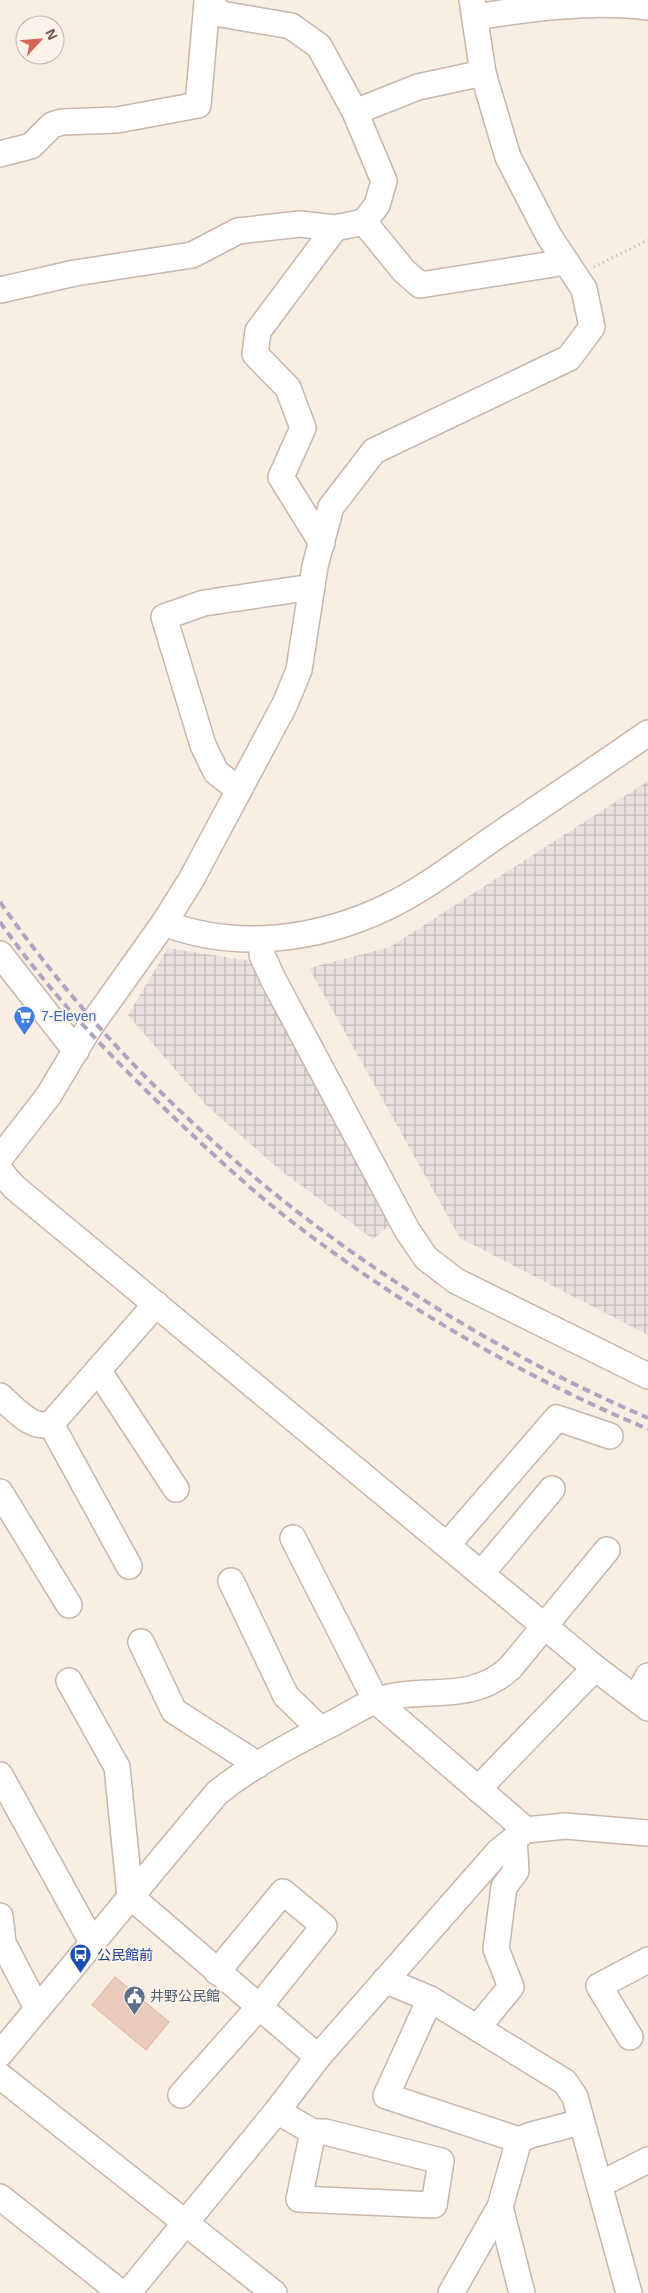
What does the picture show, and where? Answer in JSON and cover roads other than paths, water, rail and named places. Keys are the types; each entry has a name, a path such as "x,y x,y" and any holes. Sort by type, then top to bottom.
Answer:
{"street":[{"path":"0,1158 49,1095 87,1031 164,923 191,880 285,704 299,670 312,587 331,507 374,451 569,358 592,327 584,289 549,236 508,157 483,73 474,8 588,0 632,2 648,7"},
{"path":"0,290 75,273 192,255 238,232 300,224 335,228 364,222 376,205 384,181 355,112 319,46 291,26 221,14 207,1"},
{"path":"0,154 31,146 52,125 62,122 117,120 198,105 207,1"},
{"path":"355,112 418,86 483,73"},
{"path":"364,222 404,271 420,285 497,272 571,269"},
{"path":"322,543 281,477 303,428 288,388 255,354 258,331 335,228"},
{"path":"239,790 216,772 202,745 164,618 204,603 312,587"},
{"path":"164,923 188,933 220,939 262,940 302,935 340,925 388,907 430,881 648,733"},
{"path":"262,940 262,955 273,979 407,1230 426,1258 456,1281 648,1376"},
{"path":"0,954 76,1051"},
{"path":"0,1171 14,1187 595,1668 644,1694"},
{"path":"0,1396 34,1424 43,1426 50,1424 156,1304"},
{"path":"98,1370 176,1489"},
{"path":"447,1545 557,1418 610,1436"},
{"path":"50,1424 129,1566"},
{"path":"481,1574 552,1490"},
{"path":"0,1492 69,1605"},
{"path":"293,1538 376,1701 478,1788 520,1834 516,1871 504,1887 496,1949 511,1987 478,2027"},
{"path":"0,2054 217,1793 238,1776 320,1729 376,1701 401,1694 463,1691 484,1686 498,1680 607,1550"},
{"path":"230,1581 286,1696 320,1729"},
{"path":"141,1642 174,1711 258,1765"},
{"path":"478,1788 595,1668"},
{"path":"69,1681 118,1767 130,1896 318,2057"},
{"path":"0,1775 92,1942"},
{"path":"128,2293 277,2111 318,2057 499,1851 520,1834 565,1826 648,1833"},
{"path":"181,2095 259,2008 324,1926 283,1892 217,1972"},
{"path":"0,1916 4,1943 37,2008"},
{"path":"630,2037 599,1986 648,1960"},
{"path":"385,1980 430,1999 565,2082 575,2097 629,2293"},
{"path":"430,1999 386,2096 519,2140 581,2122"},
{"path":"0,2076 274,2293"},
{"path":"277,2111 313,2132 325,2132 441,2161 434,2205 299,2199 313,2132"},
{"path":"451,2293 500,2207 519,2140"},
{"path":"599,2185 648,2160"},
{"path":"0,2197 121,2293"},
{"path":"500,2207 522,2293"}],"railway":[{"path":"0,902 63,985 133,1064 208,1137 288,1205 373,1267 462,1323 554,1374 648,1418"},
{"path":"0,922 57,995 119,1063 210,1151 291,1221 332,1252 418,1310 463,1337 554,1386 648,1429"}],"place":[{"name":"7-Eleven","path":"25,1035"},
{"name":"公民館前","path":"81,1974"},
{"name":"井野公民館","path":"134,2015"}]}
